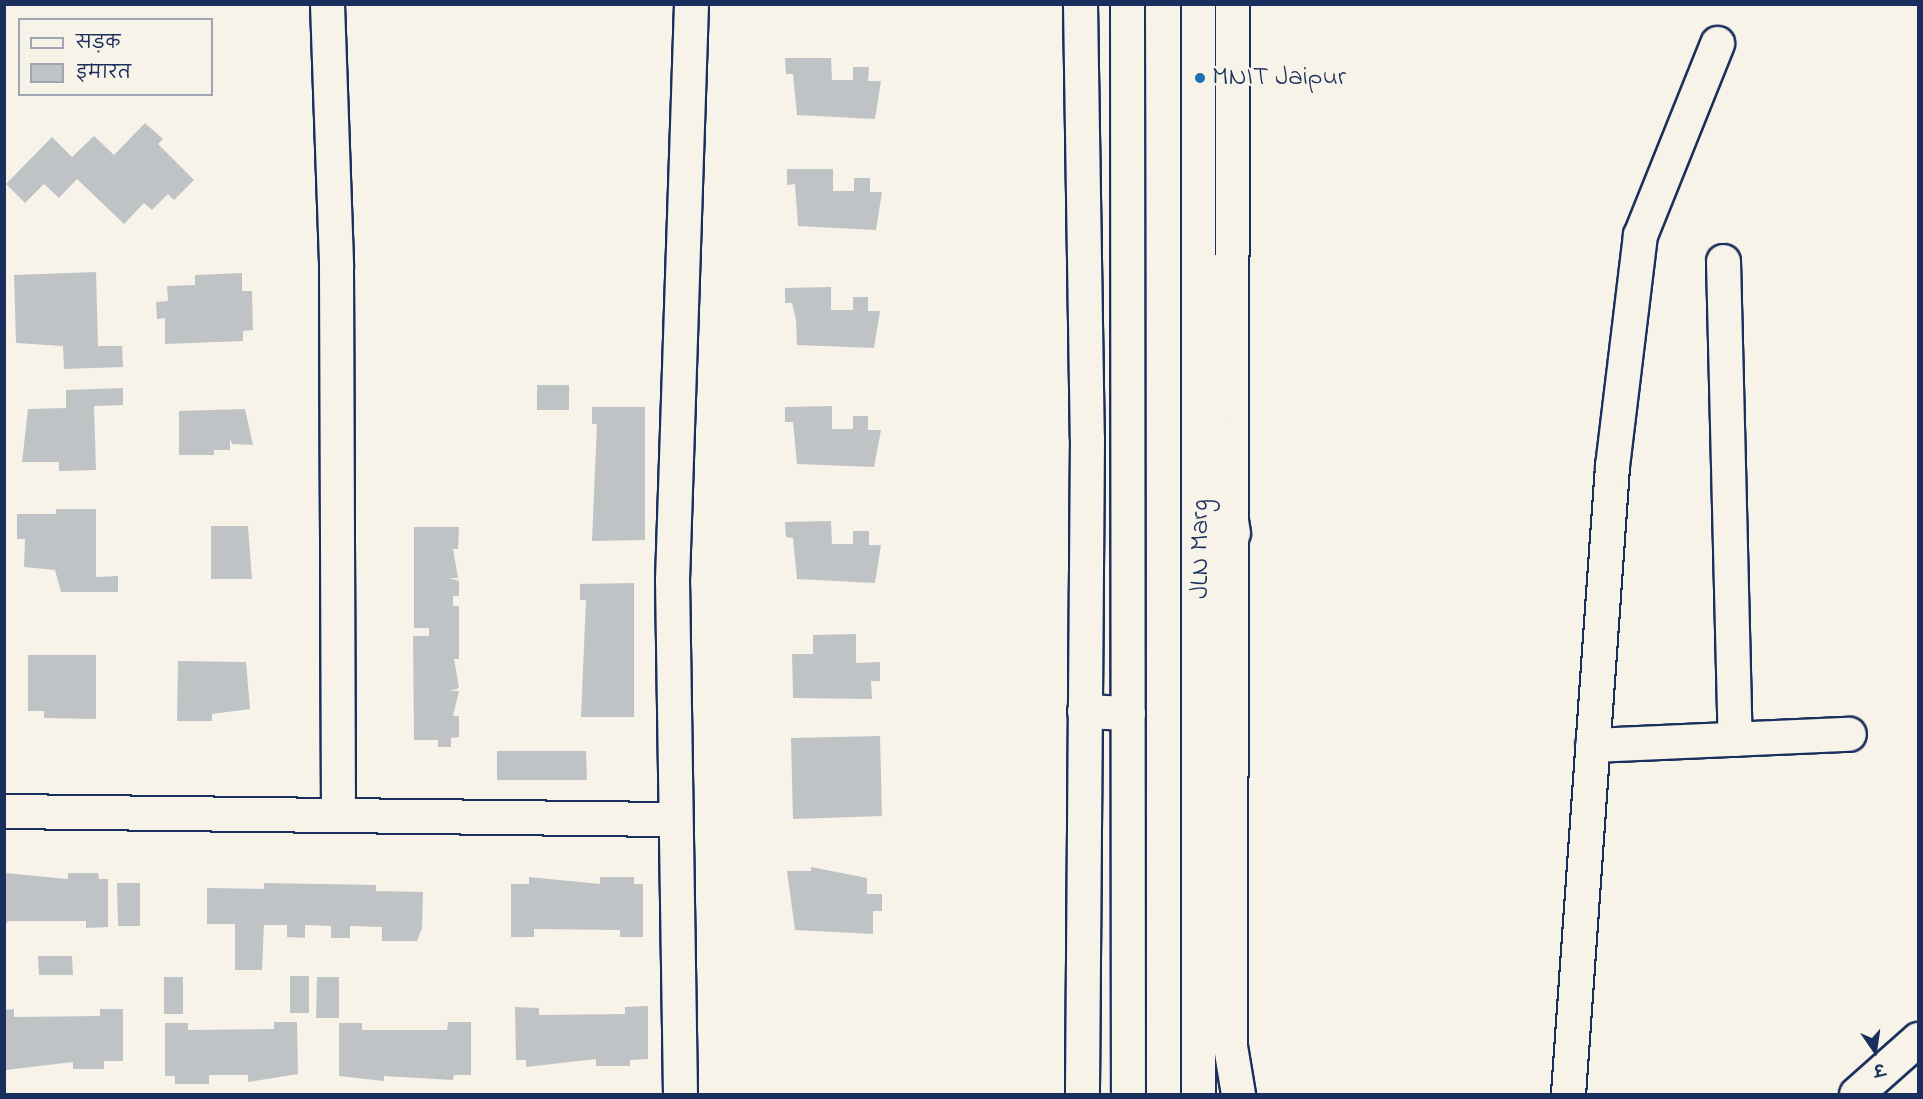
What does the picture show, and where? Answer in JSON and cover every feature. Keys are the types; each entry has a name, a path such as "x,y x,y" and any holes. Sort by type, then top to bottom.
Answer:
{"street":[{"path":"327,4 336,267 338,814"},
{"path":"680,1095 672,819 672,580 691,4"},
{"path":"1080,4 1084,711 1082,1095"},
{"path":"1128,4 1128,1095"},
{"name":"JLN Marg","path":"1198,4 1202,375 1198,1095"},
{"path":"1232,4 1233,533 1230,1046 1238,1095"},
{"path":"1568,1095 1612,466 1640,235 1717,43"},
{"path":"1723,261 1735,739"},
{"path":"1202,375 1233,533"},
{"path":"1084,711 1128,713"},
{"path":"1592,745 1849,734"},
{"path":"4,811 672,819"},
{"path":"1857,1095 1918,1039"}],"building":[{"path":"785,58 831,58 832,80 853,80 853,67 869,67 868,81 881,81 875,119 797,115 793,74 786,74"},
{"path":"145,123 163,139 158,144 194,180 174,200 168,194 152,210 144,203 124,224 77,179 59,198 44,184 25,203 6,184 52,137 72,157 94,136 114,155"},
{"path":"787,169 833,169 833,191 854,191 854,178 870,178 870,192 882,192 876,230 798,226 795,184 787,185"},
{"path":"96,272 98,346 122,346 123,367 64,369 63,346 16,343 14,275"},
{"path":"242,273 242,291 252,291 253,330 243,331 243,341 165,344 165,318 157,319 156,302 168,301 167,286 195,285 195,275"},
{"path":"831,287 831,310 853,310 853,297 868,297 868,311 880,311 874,348 797,345 796,320 792,303 785,303 785,288"},
{"path":"537,385 569,385 569,410 537,410"},
{"path":"123,388 123,405 94,406 96,470 59,471 59,462 22,462 28,409 66,408 66,390"},
{"path":"832,406 832,429 853,429 853,416 868,416 868,430 881,430 874,467 797,464 793,422 785,422 785,407"},
{"path":"592,407 645,407 645,540 592,541 597,424 592,424"},
{"path":"245,409 253,445 232,444 230,438 230,450 214,450 214,455 179,455 179,411"},
{"path":"56,509 96,509 96,577 118,576 118,592 61,592 55,570 24,567 25,539 17,539 17,514 56,514"},
{"path":"831,521 832,544 853,544 853,531 869,531 869,545 881,545 875,583 797,579 793,538 786,537 785,522"},
{"path":"211,526 248,526 252,579 211,579"},
{"path":"414,527 459,527 458,549 453,549 458,578 450,578 459,581 459,596 453,596 453,606 459,606 459,659 454,659 459,688 450,691 459,691 453,716 459,716 459,737 451,738 451,747 438,747 438,740 414,740 413,636 429,636 429,628 414,628"},
{"path":"634,583 634,717 581,717 586,600 580,600 580,584"},
{"path":"856,634 856,663 880,662 880,681 871,681 872,699 793,698 792,654 813,654 813,635"},
{"path":"28,655 96,655 96,719 44,718 44,711 28,711"},
{"path":"178,661 246,662 250,709 212,714 212,721 177,721"},
{"path":"880,736 882,816 793,819 791,738"},
{"path":"497,751 586,751 587,780 497,780"},
{"path":"811,867 867,878 867,894 882,894 882,911 873,911 873,934 795,930 787,871 811,871"},
{"path":"4,873 68,879 68,873 98,873 99,879 108,879 108,927 86,928 86,921 8,921 4,927"},
{"path":"529,877 600,884 600,877 634,877 634,884 643,884 643,937 620,937 620,930 534,929 534,937 511,937 511,884 529,884"},
{"path":"117,883 140,883 140,926 118,926"},
{"path":"264,883 376,885 376,891 423,892 422,928 417,941 382,941 382,927 350,926 350,938 331,938 331,926 305,925 305,938 287,937 287,925 264,925 262,970 235,970 235,924 207,924 207,888 264,889"},
{"path":"38,956 72,956 73,975 39,975"},
{"path":"290,976 309,976 309,1013 290,1013"},
{"path":"164,977 183,977 183,1014 164,1014"},
{"path":"317,977 339,977 339,1018 316,1018"},
{"path":"648,1006 648,1059 630,1060 630,1066 596,1066 596,1059 526,1067 526,1060 516,1060 515,1007 539,1008 539,1015 625,1014 625,1007"},
{"path":"14,1009 14,1017 100,1016 100,1009 123,1009 123,1061 104,1061 104,1069 73,1069 73,1062 6,1070 4,1010"},
{"path":"274,1022 297,1022 298,1074 248,1082 248,1075 209,1075 209,1084 175,1084 175,1076 165,1076 165,1023 188,1023 188,1030 274,1029"},
{"path":"448,1022 471,1022 471,1075 454,1075 453,1080 384,1076 384,1081 339,1076 339,1023 362,1023 362,1030 447,1030"}],"place":[{"name":"MNIT Jaipur","path":"1200,78"}]}
